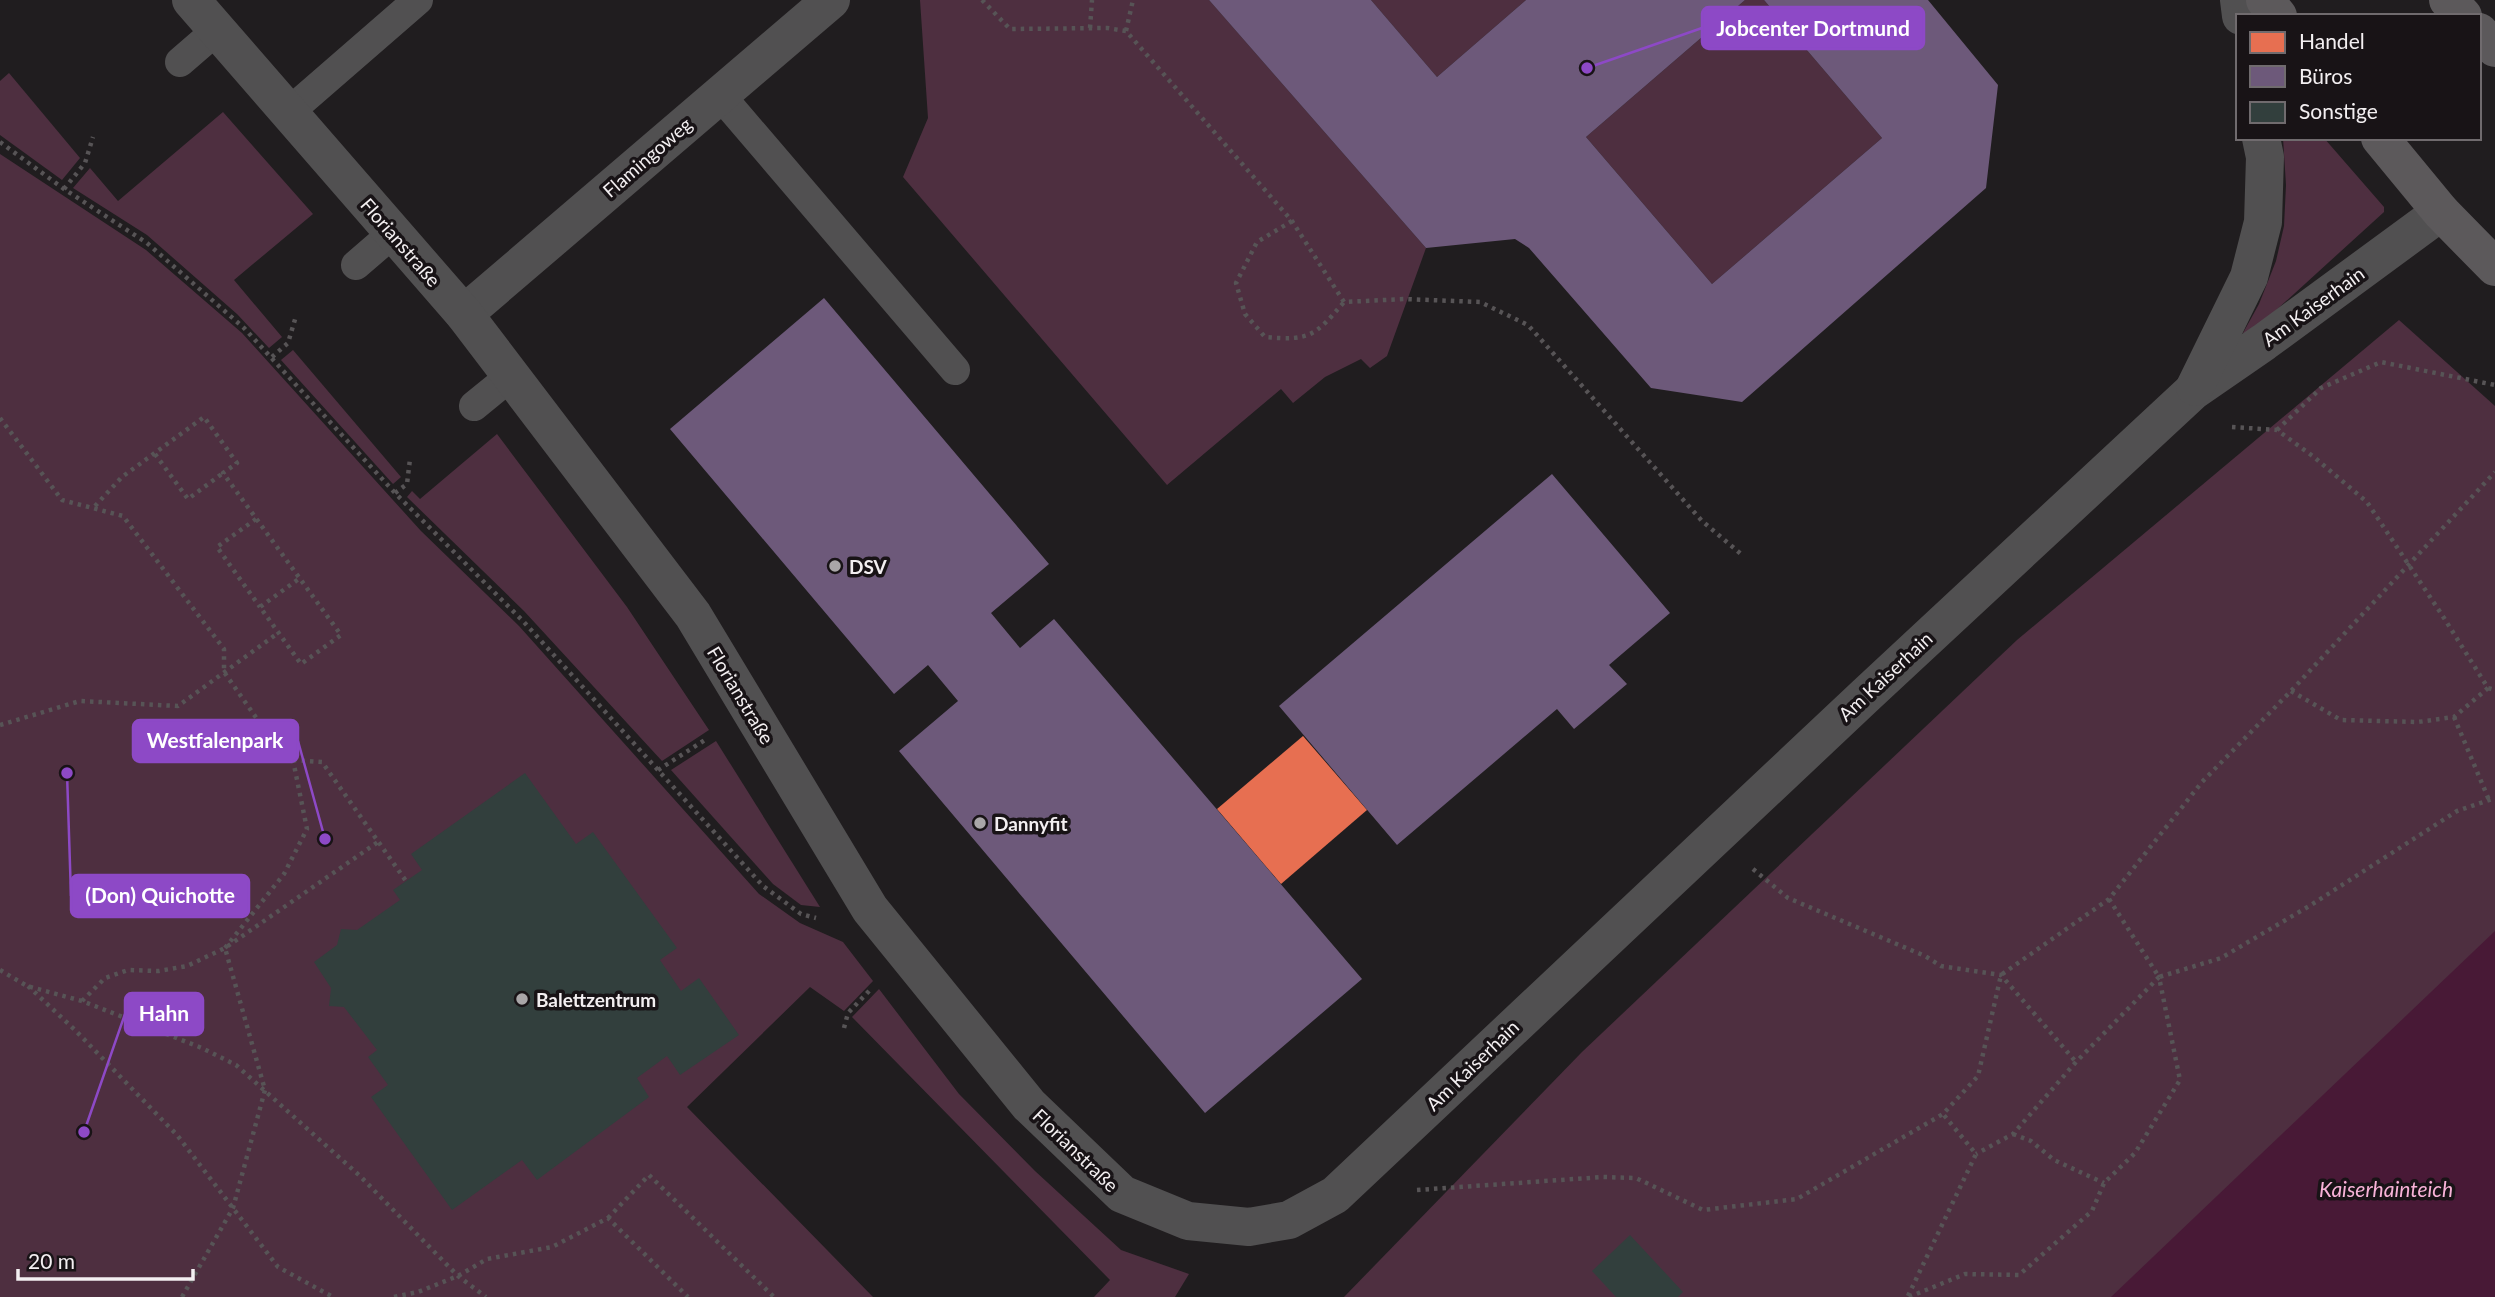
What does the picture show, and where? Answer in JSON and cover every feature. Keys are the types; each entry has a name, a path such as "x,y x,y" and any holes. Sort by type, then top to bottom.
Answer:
{"main road":[{"path":"2264,0 2276,14"},
{"path":"2448,0 2461,14"},
{"path":"2481,34 2495,48"},
{"path":"2382,140 2441,212 2495,267"}],"street":[{"name":"Florianstraße","path":"191,0 464,314 693,615 870,909 1029,1105 1122,1194 1188,1221 1249,1227 1289,1220 1335,1195 1358,1174"},
{"name":"Flamingoweg","path":"464,314 831,0"},
{"path":"2193,391 2249,277 2263,222 2265,157 2261,140"},
{"name":"Am Kaiserhain","path":"1358,1174 2193,391 2441,212"}],"lane":[{"path":"289,111 418,0"},
{"path":"180,62 217,30"},
{"path":"720,95 955,370"},
{"path":"356,265 393,233"},
{"path":"474,407 511,376"}],"path":[{"path":"982,0 1010,29 1090,28 1126,31 1292,221 1344,302"},
{"path":"1090,28 1092,0"},
{"path":"1126,31 1133,0"},
{"path":"64,189 85,163 93,136"},
{"path":"0,142 64,189 147,243 244,328 396,493 523,621 763,886 801,914 827,921"},
{"path":"1292,221 1257,242 1236,283 1245,314 1265,337 1294,340 1320,330 1344,302 1404,299 1480,302 1528,325 1702,521 1741,554"},
{"path":"272,357 288,343 296,316"},
{"path":"2277,430 2321,388 2381,362 2495,385"},
{"path":"95,507 122,477 204,417 237,463 188,499 155,454"},
{"path":"0,418 62,499 123,516 224,649 224,672 262,726 293,760 307,830 284,874 225,948"},
{"path":"2225,426 2277,430 2367,502 2438,608 2487,688 2495,690"},
{"path":"396,493 407,484 410,459"},
{"path":"1415,1190 1603,1177 1636,1178 1703,1210 1797,1199 1943,1114 1978,1076 2001,975 2109,899 2202,782 2291,691 2495,472"},
{"path":"223,473 341,635 302,664 217,548 256,519"},
{"path":"261,607 300,578"},
{"path":"0,725 80,701 178,706 278,633"},
{"path":"2291,691 2341,720 2418,722 2454,717 2487,688"},
{"path":"1908,1297 1976,1154 2012,1134 2076,1062 2159,977 2221,958 2311,905 2457,811 2492,799 2454,717"},
{"path":"658,770 710,737"},
{"path":"293,760 322,762 406,881"},
{"path":"1715,837 1788,898 1925,956 1941,966 2001,975 2076,1062"},
{"path":"82,1002 105,978 128,970 159,971 187,966 225,948 377,842"},
{"path":"1908,1297 1965,1274 2019,1275 2092,1211 2104,1183 2135,1153 2180,1080 2159,977 2109,899"},
{"path":"182,1297 233,1208 265,1090 225,948"},
{"path":"0,970 27,986 75,1030 177,1135 278,1267 333,1297"},
{"path":"27,986 82,1002 236,1065 359,1176 458,1276 486,1297"},
{"path":"844,1028 848,1013 872,988"},
{"path":"1943,1114 1976,1154"},
{"path":"2012,1134 2031,1141 2054,1160 2104,1183"},
{"path":"394,1297 418,1292 458,1276 488,1259 552,1247 608,1218 649,1174 774,1297"},
{"path":"608,1218 688,1297"}],"shaded area":[{"path":"920,0 1209,0 1426,248 1387,356 1370,368 1361,359 1325,377 1293,403 1281,389 1167,485 903,177 928,118"},
{"path":"1371,0 1526,0 1437,77"},
{"path":"1745,0 1764,0 1882,138 1712,284 1586,137"},
{"path":"9,73 80,158 62,180 0,135 0,81"},
{"path":"223,112 313,214 234,280 282,337 269,348 237,314 147,235 73,188 90,168 118,201"},
{"path":"2283,140 2326,140 2384,207 2384,212 2251,333 2243,333 2259,304 2276,261 2284,226 2286,185"},
{"path":"0,154 146,250 242,333 421,531 519,626 759,894 800,923 843,942 873,981 844,1011 810,987 687,1107 873,1297 0,1297"},
{"path":"2399,320 2495,406 2495,1297 1344,1297 1582,1052 2017,640"},
{"path":"293,350 401,477 393,484 281,360"},
{"path":"497,434 627,607 709,730 662,761 524,611 407,497 412,491 420,499"},
{"path":"716,741 820,907 801,905 773,884 671,770"},
{"path":"879,989 959,1094 1035,1171 1121,1250 1189,1274 1175,1297 1094,1297 1110,1280 852,1017"}],"water":[{"name":"Kaiserhainteich","path":"2495,931 2495,1297 2111,1297"}],"building: Handel":[{"path":"1303,736 1367,810 1281,884 1217,809"}],"building: Büros":[{"path":"1209,0 1371,0 1437,77 1526,0 1745,0 1586,137 1712,284 1882,138 1764,0 1928,0 1998,85 1986,188 1742,402 1651,388 1529,248 1515,239 1426,248"},
{"path":"824,298 1049,564 991,613 1020,648 1054,619 1362,979 1205,1113 899,751 958,701 928,665 894,694 670,429"},
{"path":"1552,474 1670,613 1609,665 1627,684 1574,729 1557,709 1397,845 1279,706"}],"building: Sonstige":[{"name":"Balettzentrum","path":"525,773 576,844 593,832 677,948 660,960 681,991 699,978 739,1035 680,1075 667,1056 637,1078 649,1097 537,1180 522,1160 452,1210 371,1097 388,1085 368,1057 377,1050 344,1007 329,1006 331,988 314,962 337,945 341,929 357,930 400,900 393,890 422,870 411,854"},
{"path":"1630,1235 1683,1292 1678,1297 1616,1297 1592,1271"}],"place":[{"name":"Jobcenter Dortmund","path":"1587,68"},
{"name":"DSV","path":"835,566"},
{"name":"(Don) Quichotte","path":"67,773"},
{"name":"Dannyfit","path":"980,823"},
{"name":"Westfalenpark","path":"325,839"},
{"name":"Balettzentrum","path":"522,999"},
{"name":"Hahn","path":"84,1132"}]}
